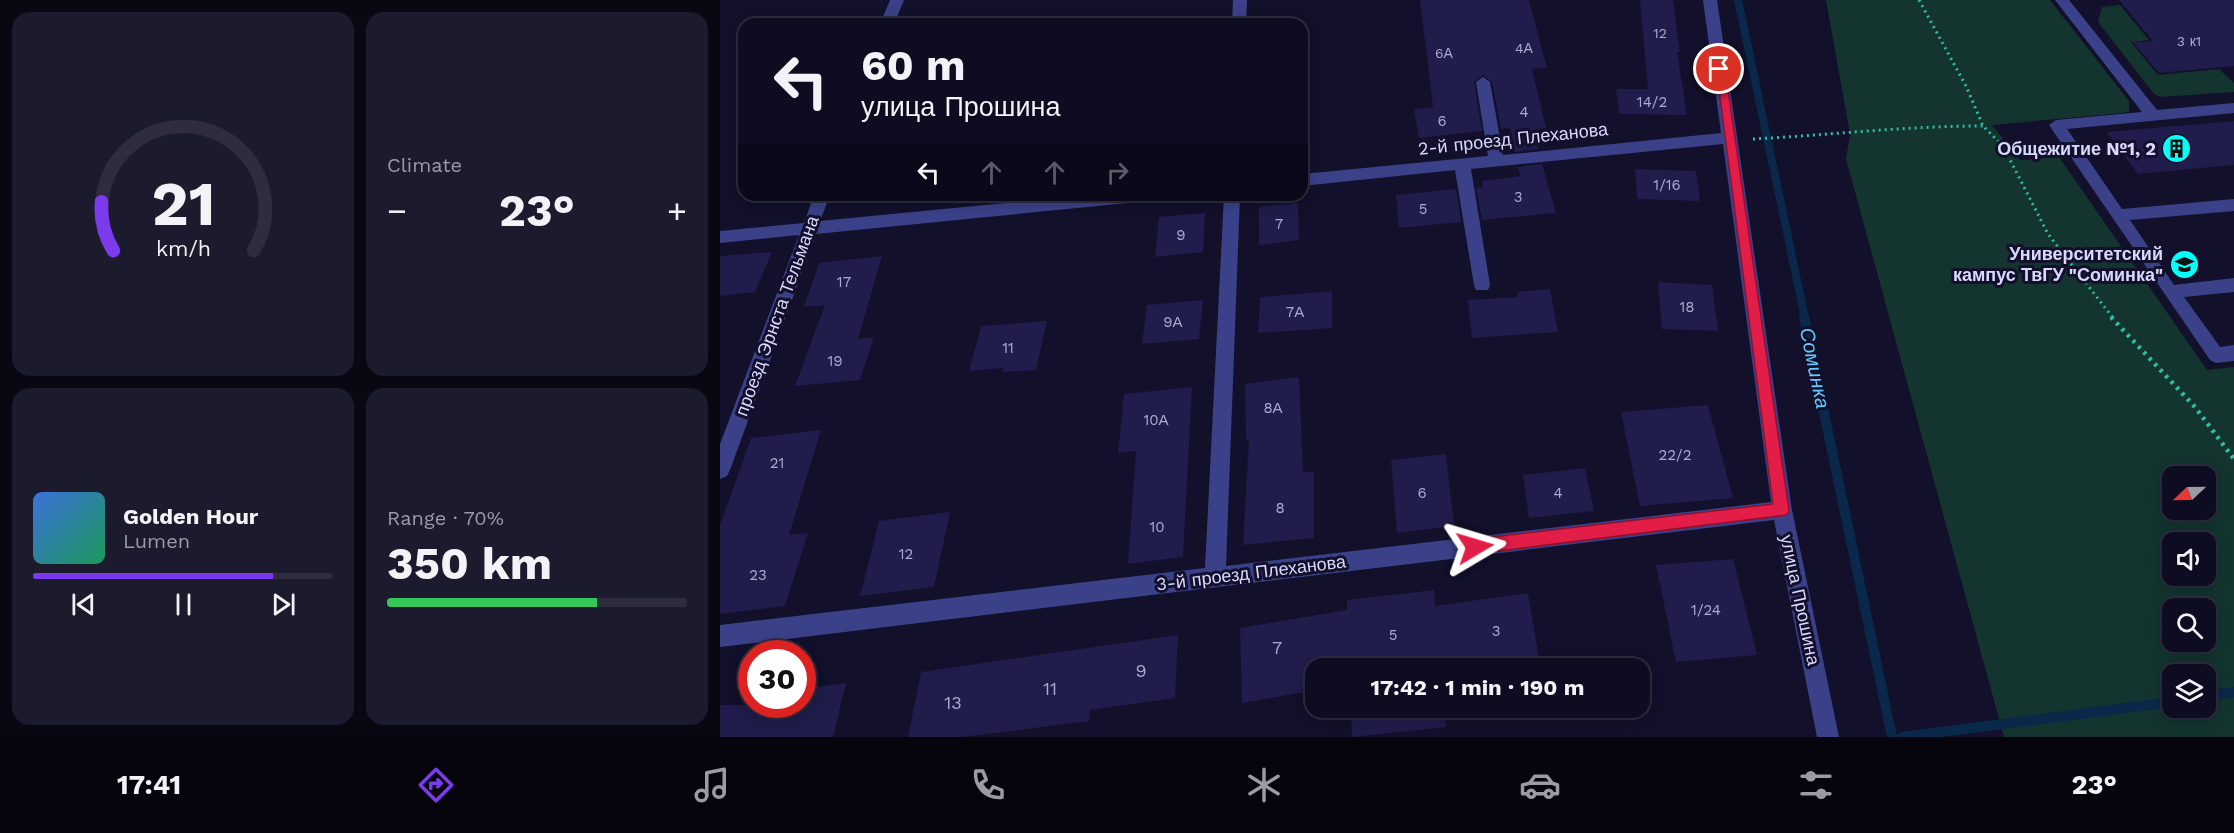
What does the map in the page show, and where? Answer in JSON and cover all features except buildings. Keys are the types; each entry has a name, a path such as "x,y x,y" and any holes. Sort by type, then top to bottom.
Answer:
{"street":[{"path":"890,18 897,0"},
{"path":"1239,18 1240,0"},
{"name":"улица Прошина","path":"1710,0 1737,138 1782,510 1828,737"},
{"path":"2062,0 2153,115"},
{"path":"1483,82 1496,161"},
{"path":"2234,108 2056,125 2216,355 2234,353"},
{"name":"2-й проезд Плеханова","path":"1308,179 1737,138"},
{"path":"1462,164 1482,285"},
{"name":"проезд Эрнста Тельмана","path":"720,470 820,201"},
{"path":"720,237 1086,201"},
{"path":"1215,577 1232,201"},
{"path":"2117,215 2234,205"},
{"path":"2170,292 2234,285"},
{"name":"3-й проезд Плеханова","path":"720,636 1782,510"}],"path":[{"path":"1919,0 1966,86 1983,126 2003,146 2049,234 2102,307 2195,408 2234,459"},
{"path":"1737,138 1781,139 1919,126 1983,126"}],"green space":[{"path":"1826,0 2050,0 2129,101 2129,111 2123,113 1992,125 2020,160 2059,157 2207,370 2234,367 2234,737 2004,737 1846,159 1850,134"},
{"path":"2120,5 2149,40 2131,42 2158,75 2219,69 2234,83 2234,92 2160,97 2154,94 2098,22 2102,7"}],"waterway":[{"name":"Соминка","path":"1738,0 1805,318"},
{"name":"Соминка","path":"1804,317 1892,737"},
{"path":"2216,695 2234,692"},
{"path":"1902,737 2162,703"}],"place":[{"name":"Общежитие №1, 2","path":"2177,149"},
{"name":"Университетский кампус ТвГУ \"Соминка\"","path":"2184,264"}],"route":[{"path":"1475,547 1782,510 1719,69"}]}
